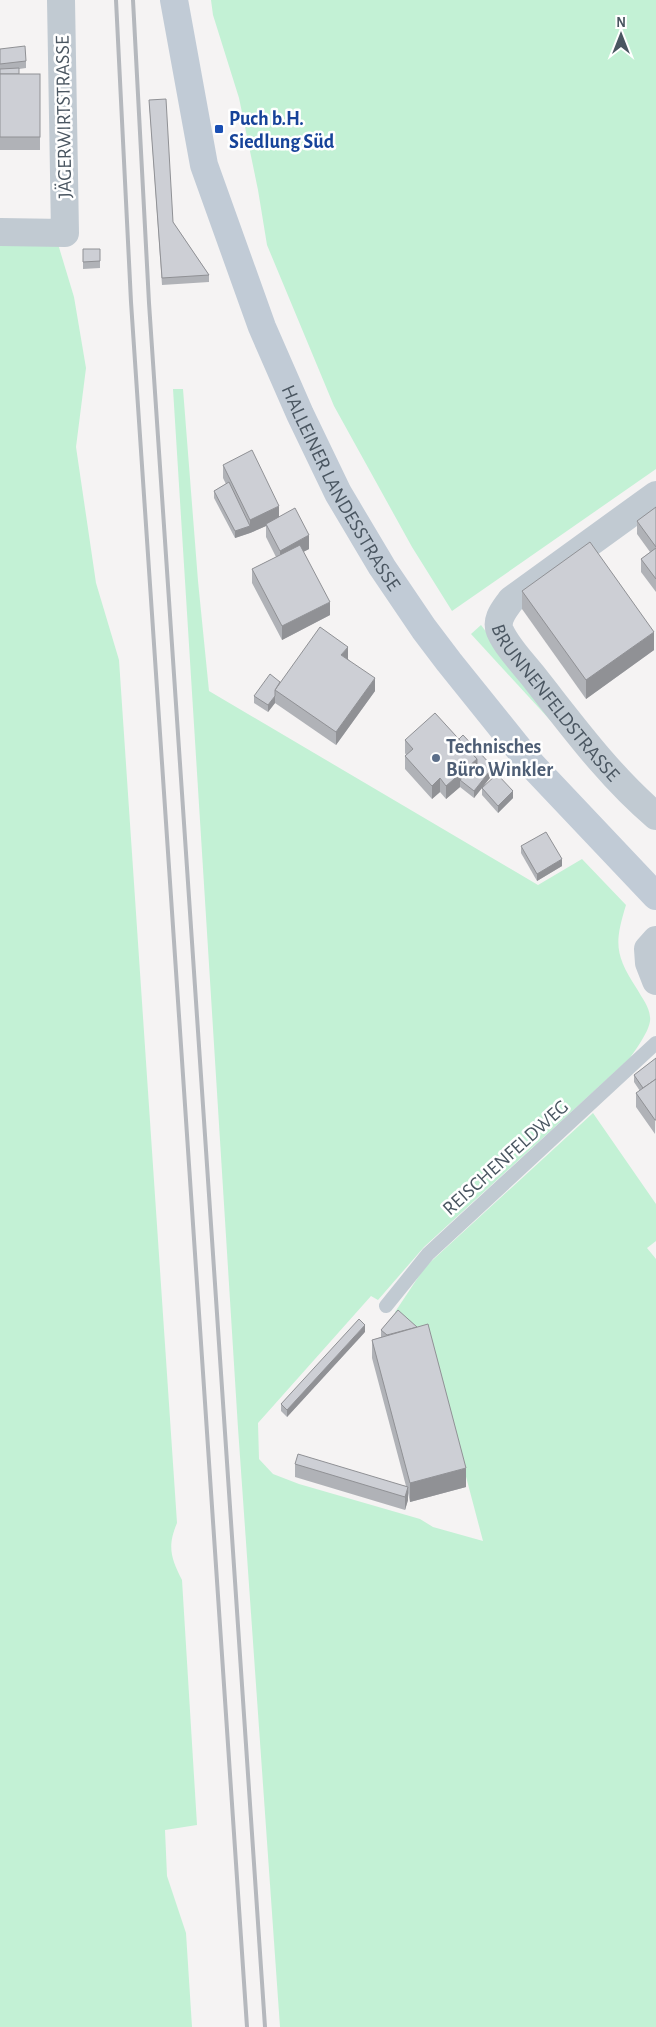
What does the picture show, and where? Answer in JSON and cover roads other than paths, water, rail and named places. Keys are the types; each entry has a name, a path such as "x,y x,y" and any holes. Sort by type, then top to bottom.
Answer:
{"main road":[{"name":"HALLEINER LANDESSTRASSE","path":"174,0 204,165 262,327 300,414 338,493 382,567 449,662 531,764 656,896"}],"street":[{"name":"JÄGERWIRTSTRASSE","path":"0,232 65,233 61,0"},
{"name":"BRUNNENFELDSTRASSE","path":"656,495 511,600 502,613 499,622 500,630 511,648 575,729 608,769 656,816"},
{"path":"656,940 648,949 649,962 656,981"}],"lane":[{"name":"REISCHENFELDWEG","path":"386,1306 428,1254 656,1043"}],"railway":[{"path":"116,0 131,302 247,2027"},
{"path":"133,0 149,303 265,2027"}],"place":[{"name":"Puch b.H. Siedlung Süd","path":"219,129"},
{"name":"Technisches Büro Winkler","path":"436,758"}]}
